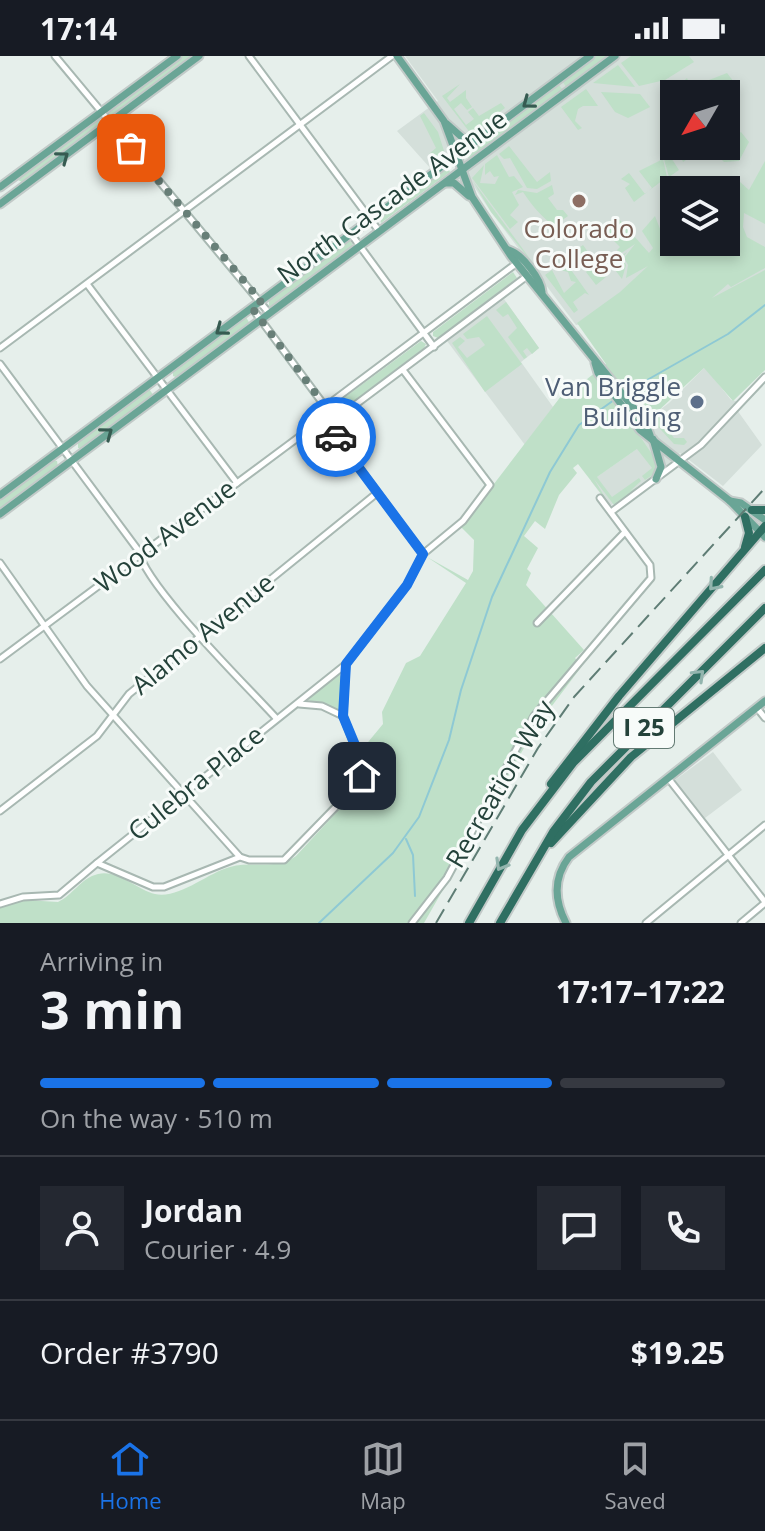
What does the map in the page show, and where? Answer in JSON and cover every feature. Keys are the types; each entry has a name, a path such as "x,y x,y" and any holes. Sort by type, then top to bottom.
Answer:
{"highway":[{"path":"752,510 765,510"},
{"path":"744,550 749,533 745,517"},
{"path":"537,808 559,771 619,696 744,550 763,532"},
{"name":"I 25","path":"469,923 537,808 593,740 764,571"},
{"name":"I 25","path":"500,923 537,858 591,782 765,608"},
{"path":"537,858 612,774 765,648"}],"main road":[{"path":"0,187 177,56"},
{"path":"0,204 199,56"},
{"path":"395,56 444,121 462,138 478,141"},
{"name":"North Cascade Avenue","path":"0,495 590,56"},
{"name":"North Cascade Avenue","path":"0,514 615,56"},
{"path":"444,121 460,171 475,203"},
{"path":"444,183 456,185 475,203 517,263 651,436 763,532"},
{"path":"509,250 516,252 542,285 542,292"},
{"path":"651,436 661,467 656,479"},
{"path":"730,501 752,510 765,520"},
{"path":"566,923 556,895 558,878 575,851 765,701"}],"street":[{"path":"55,56 269,313"},
{"path":"249,56 379,231"},
{"path":"0,348 395,56"},
{"path":"11,179 20,189"},
{"path":"351,234 434,347"},
{"name":"Wood Avenue","path":"331,414 334,400 517,263"},
{"name":"Wood Avenue","path":"0,659 323,419 331,414 343,414 527,276"},
{"path":"87,284 237,483"},
{"path":"252,308 331,414"},
{"path":"0,364 72,460 168,598 276,718"},
{"path":"323,419 423,554 463,521 490,485 403,370"},
{"path":"611,512 705,441 765,377"},
{"name":"Alamo Avenue","path":"0,811 97,736 129,694 377,493"},
{"path":"537,623 625,532 600,498"},
{"name":"Recreation Way","path":"412,923 447,878 534,716 645,587 652,573 650,565 625,532"},
{"name":"Culebra Place","path":"0,904 23,897 59,895 181,793 346,664 407,585 423,554"},
{"path":"0,563 83,680 240,857 255,861 288,859 358,784 363,767 343,716 346,664"},
{"path":"297,704 322,706 343,716"},
{"path":"757,708 765,718"},
{"path":"668,778 765,902 741,923"},
{"path":"646,923 765,825"},
{"path":"97,863 158,888 177,885 240,857"}],"shaded area":[{"name":"Colorado College","path":"405,56 765,56 765,272 704,303 576,325 473,185 460,148 431,169 397,131 438,101"},
{"name":"Colorado College","path":"504,299 539,348 521,362 553,407 525,445 447,341"},
{"path":"705,367 731,400 736,401 737,410 762,445 723,486 680,453 659,473 610,506 591,481 644,444 634,429 669,403"},
{"path":"713,752 742,790 705,818 675,780"}],"green space":[{"path":"181,56 194,56 114,115 109,114 109,109"},
{"path":"596,56 610,56 567,88 562,81"},
{"path":"631,56 689,56 694,62 665,80 639,86 621,63"},
{"path":"618,65 635,87 593,83"},
{"path":"727,73 732,80 709,80"},
{"path":"460,84 447,98 450,102 466,90 466,98 472,107 467,110 461,103 454,109 466,125 474,119 468,112 473,108 479,116 501,103 505,108 471,134 442,96"},
{"path":"558,84 563,90 470,160 465,154"},
{"path":"586,89 598,106 578,109 575,121 582,128 578,130 561,107"},
{"path":"601,92 640,94 650,107 628,118 615,112"},
{"path":"424,113 438,132 445,154 435,161 429,154 436,148 420,116"},
{"path":"99,118 103,124 24,183 18,180"},
{"path":"740,133 749,142 740,159"},
{"path":"509,146 537,182 550,172 551,181 537,189 527,188 510,158 504,159 499,154"},
{"path":"497,155 509,177 514,176 523,187 512,192 519,205 510,215 518,222 510,229 472,178 484,165 480,183 495,184 499,176 494,177 490,171 485,175 485,164"},
{"path":"663,160 667,176 660,176 660,182 648,191 652,188 639,171"},
{"path":"664,160 672,160 679,170 669,176"},
{"path":"765,161 765,224 744,213 743,227 747,237 765,247 765,268 731,287 728,284 712,298 765,270 765,370 733,401 704,368 656,413 674,438 684,438 687,442 684,445 674,444 650,418 635,429 656,460 657,472 645,480 642,476 652,468 637,449 597,477 612,497 639,478 641,481 630,491 643,484 614,505 594,479 609,504 578,464 573,468 577,473 559,495 545,529 535,521 524,536 538,548 527,569 531,573 526,585 584,650 575,658 582,666 536,727 424,923 0,923 0,907 25,900 58,902 98,874 113,874 148,892 164,895 230,867 281,863 296,856 360,787 367,772 364,747 383,724 382,712 406,663 420,656 466,583 427,557 468,580 473,571 474,540 461,527 568,387 572,391 606,364 577,323 620,292 648,266 626,278 628,265 624,258 635,244 620,254 617,250 620,247 603,230 619,219 649,253 653,248 642,231 655,216 660,229 660,256 740,256 740,182 749,190"},
{"path":"447,166 450,172 381,223 380,217"},
{"path":"629,173 645,194 634,202 625,188 630,184 621,179"},
{"path":"473,181 536,267 491,212"},
{"path":"552,185 554,194 548,198 557,210 563,210 568,216 554,226 523,192 515,195 518,190 537,193"},
{"path":"350,240 354,247 273,307 269,306 269,299"},
{"path":"583,245 606,277 596,285 586,272 590,269 583,258 578,260 572,253"},
{"path":"627,252 622,258 626,265 622,279 612,266 601,261 606,254 612,261"},
{"path":"564,260 589,295 585,293 573,302 578,310 574,313 545,275 552,270 564,293 576,282 571,281 568,272 553,268"},
{"path":"513,272 517,278 438,338 433,336 433,332"},
{"path":"506,302 539,348 532,354 527,348 523,351 527,357 524,359 508,337 517,328 508,314 503,317 496,310"},
{"path":"487,316 522,364 485,392 452,343 460,337 465,341 458,347 467,358 485,345 479,337 467,339 463,334"},
{"path":"246,317 250,324 178,378 173,376 173,371"},
{"path":"421,341 426,344 424,348 342,410 337,409 337,403"},
{"path":"149,389 154,396 82,449 78,448 78,441"},
{"path":"52,460 57,461 58,467 0,510 0,499"},
{"path":"337,674 342,676 339,711 308,700"}],"waterway":[{"path":"626,392 728,334 765,305"},
{"path":"319,923 393,853 419,817 449,740 461,690 492,597 550,472 579,425 614,400"},
{"path":"406,839 413,855 415,896"}],"railway":[{"path":"436,923 538,748 574,697 765,488"}],"way so far":[{"path":"131,148 261,301 252,308 331,414 323,419 336,437"}],"place":[{"name":"Colorado College","path":"579,201"},
{"name":"Van Briggle Building","path":"697,402"}],"route":[{"path":"336,437 423,554 407,585 346,664 343,716 362,762 362,776"}]}
